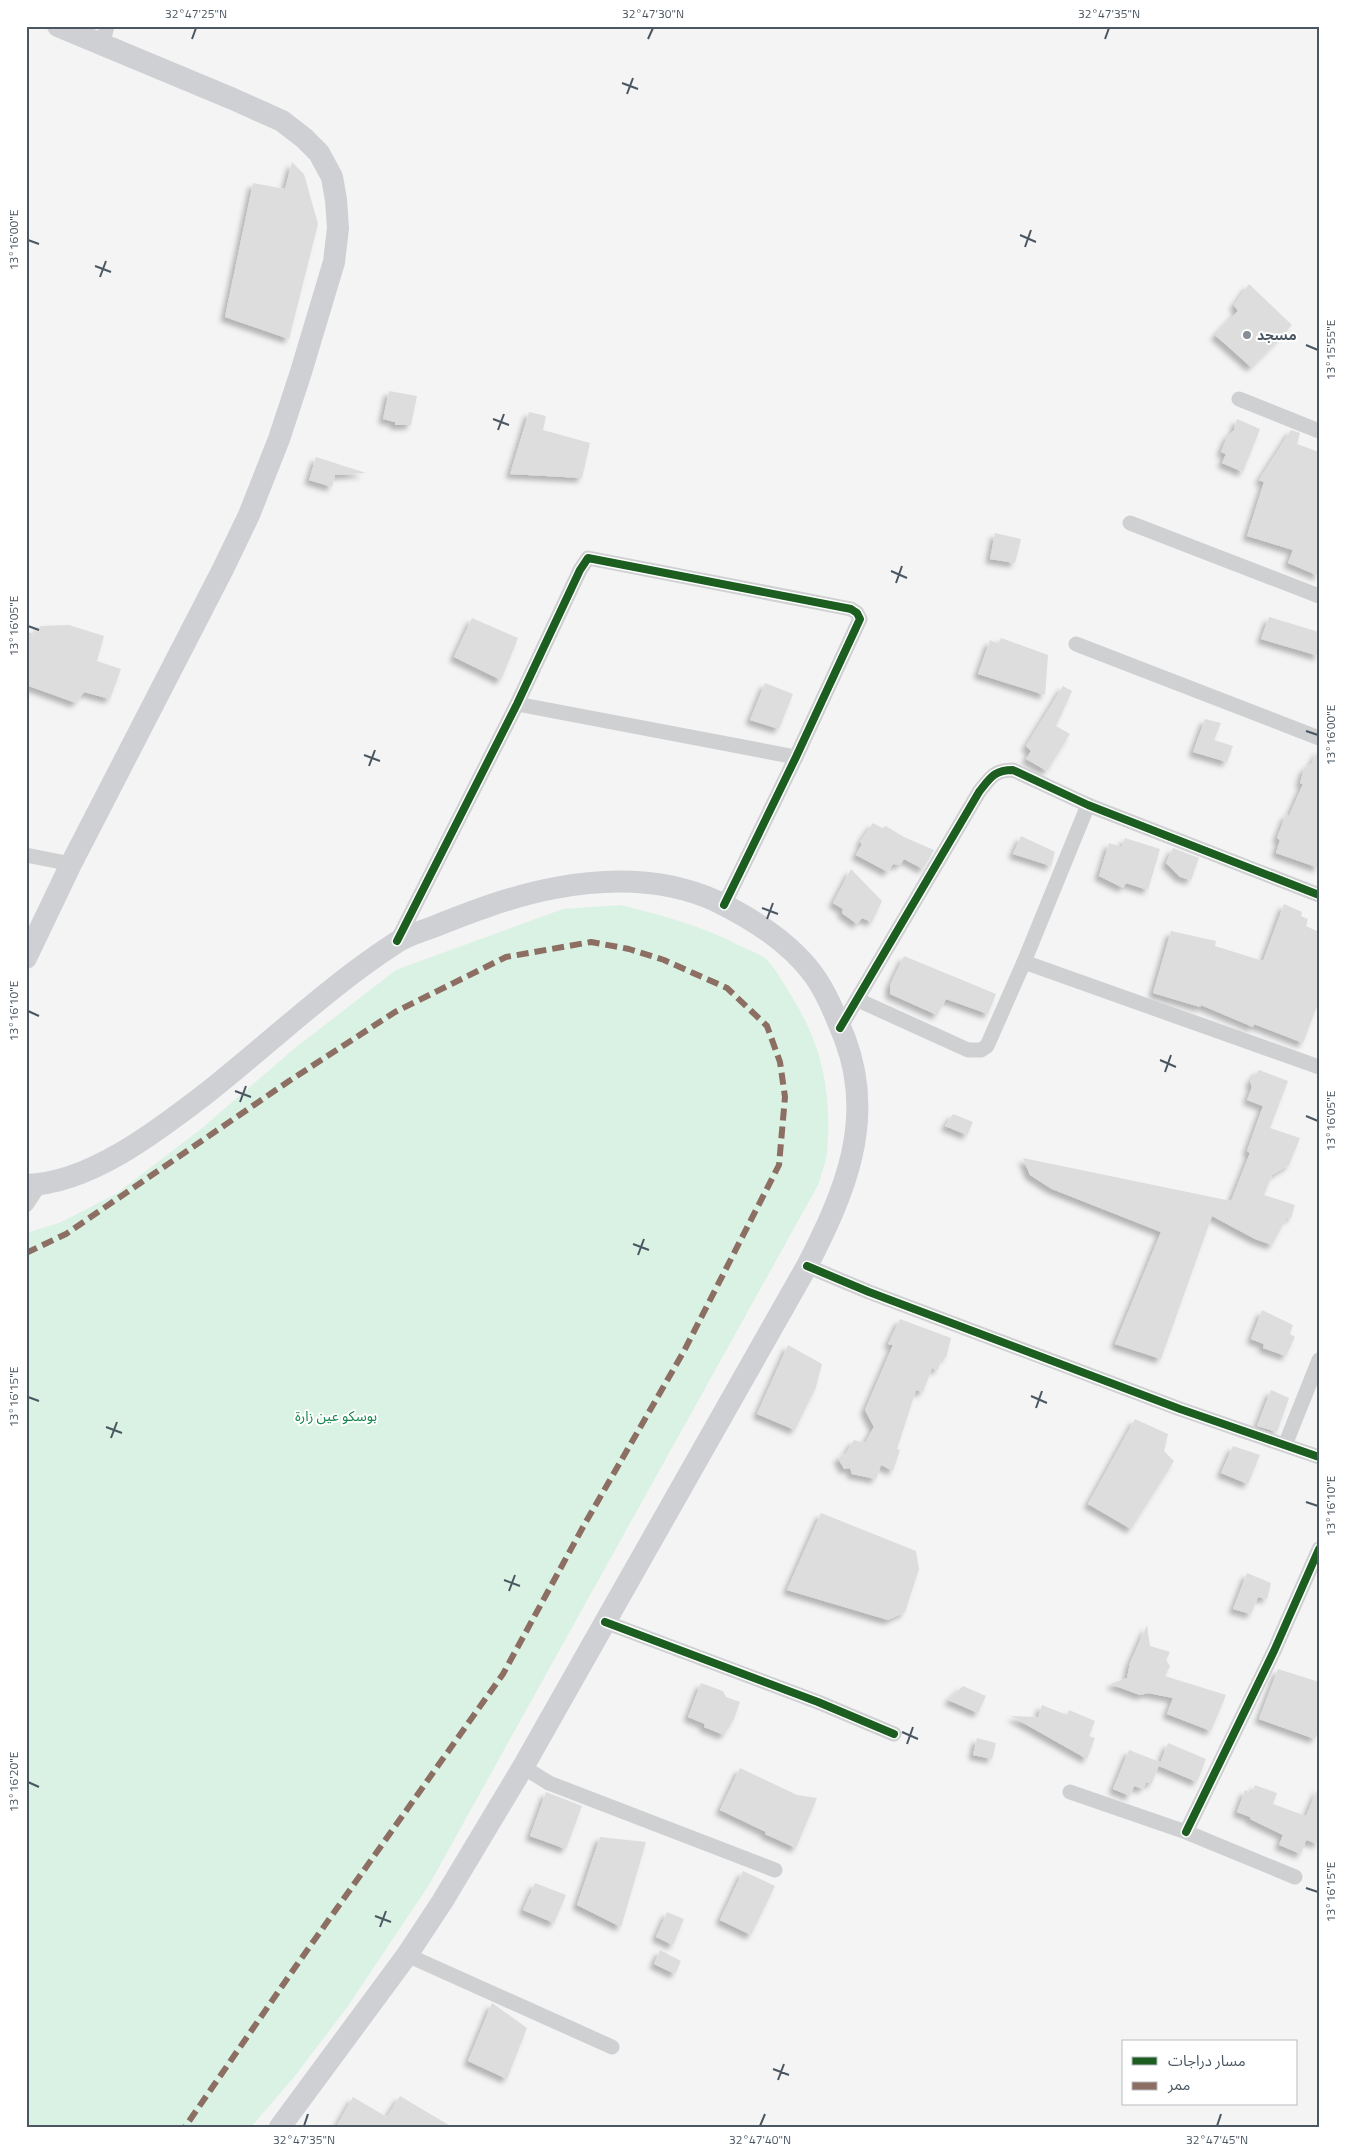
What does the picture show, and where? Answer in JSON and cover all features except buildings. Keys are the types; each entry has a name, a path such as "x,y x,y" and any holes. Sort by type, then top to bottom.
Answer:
{"main road":[{"path":"26,958 71,864 224,569 249,515 279,439 302,372 334,262 338,228 332,178 319,153 304,138 282,121 105,36 58,26"},
{"path":"33,1184 52,1182 92,1167 161,1129 351,974 397,941 504,900 582,883 627,881 662,884 699,894 768,931 812,972 827,998 847,1045 856,1084 857,1129 848,1171 833,1215 807,1266 523,1767 442,1902 407,1955 280,2127"}],"street":[{"path":"1238,399 1319,431"},
{"path":"1130,523 1319,596"},
{"path":"397,941 517,704 580,570 588,558 851,609 857,613 860,619 724,906"},
{"path":"1076,644 1319,738"},
{"path":"517,704 796,757"},
{"path":"840,1028 979,792 990,778 1001,770 1013,770 1088,805 1319,895"},
{"path":"858,1000 968,1050 981,1050 987,1046 1024,962 1088,805"},
{"path":"26,855 71,864"},
{"path":"1024,962 1319,1067"},
{"path":"26,1205 33,1184"},
{"path":"807,1266 869,1292 1180,1408 1319,1457"},
{"path":"1285,1445 1319,1360"},
{"path":"1186,1832 1274,1651 1319,1549"},
{"path":"605,1622 818,1702 894,1734"},
{"path":"523,1767 549,1783 775,1870"},
{"path":"1070,1792 1186,1832 1295,1877"},
{"path":"407,1955 612,2047"}],"green space":[{"name":"بوسكو عين زارة","path":"621,905 683,922 713,933 761,955 777,972 803,1016 818,1053 823,1072 828,1110 828,1131 825,1165 818,1185 429,1885 348,2006 294,2077 251,2127 26,2127 26,1233 59,1223 116,1194 201,1129 295,1048 396,970 563,909"}],"marked path":[{"path":"26,1253 66,1234 289,1081 395,1012 506,957 591,942 629,949 664,960 727,988 767,1026 780,1062 785,1097 779,1165 684,1351 583,1527 503,1674 296,1966 185,2127"}],"cycle path":[{"path":"397,941 517,704 580,570 588,558 851,609 857,613 860,619 724,905"},
{"path":"840,1028 979,792 990,779 1001,771 1013,770 1088,805 1319,895"},
{"path":"807,1266 869,1292 1180,1409 1319,1457"},
{"path":"1186,1832 1274,1651 1319,1549"},
{"path":"605,1622 818,1702 894,1734"}],"place":[{"name":"مسجد","path":"1247,335"}]}
